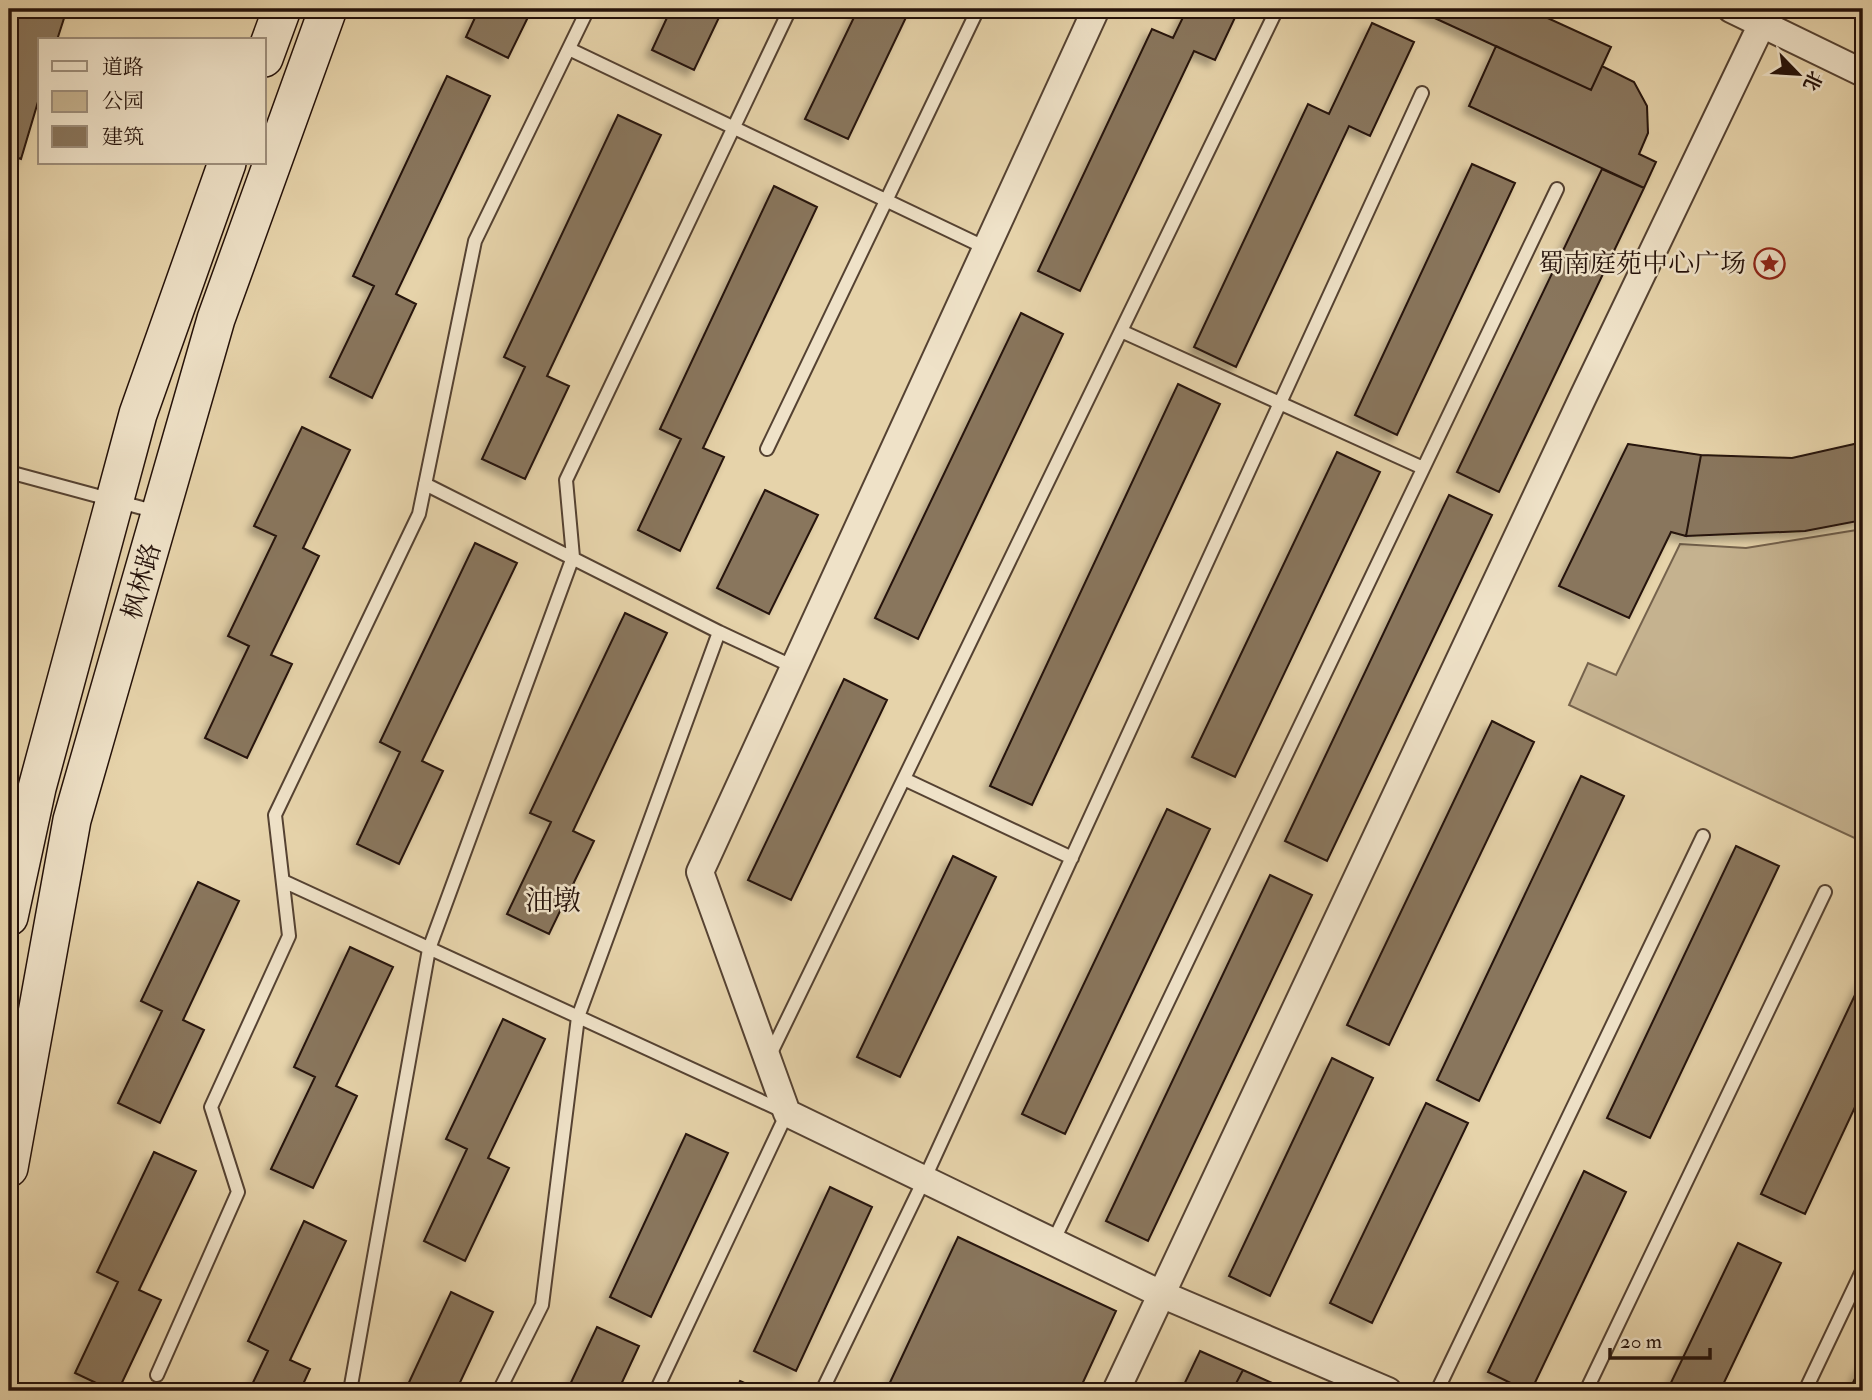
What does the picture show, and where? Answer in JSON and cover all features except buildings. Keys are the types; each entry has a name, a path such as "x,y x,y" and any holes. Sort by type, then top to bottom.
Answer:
{"main road":[{"path":"266,53 282,9"},
{"name":"枫林路","path":"9,1168 72,820 216,319 328,9"},
{"name":"枫林路","path":"9,917 37,788 138,414 227,164"}],"street":[{"path":"1096,9 700,872 787,1113 1161,1294 1388,1391"},
{"path":"1731,9 1766,16 1863,73"},
{"path":"1116,1391 1577,409 1766,16"}],"lane":[{"path":"158,1375 239,1192 211,1107 289,936 275,815 419,514 475,241 588,9"},
{"path":"350,1391 429,949 573,557 566,480 790,9"},
{"path":"767,449 978,9"},
{"path":"768,1060 1277,9"},
{"path":"569,49 986,248"},
{"path":"822,1391 924,1180 1423,93"},
{"path":"1053,1242 1557,189"},
{"path":"1121,331 1423,468"},
{"path":"9,472 161,513"},
{"path":"425,484 794,667"},
{"path":"499,1391 542,1305 578,1017 719,632"},
{"path":"904,779 1072,858"},
{"path":"1437,1391 1703,835"},
{"path":"282,881 787,1113 656,1391"},
{"path":"1586,1391 1825,892"},
{"path":"1805,1391 1863,1269"}],"green space":[{"path":"1863,529 1863,842 1569,705 1588,663 1616,675 1680,544 1746,548"}],"place":[{"name":"蜀南庭苑中心广场","path":"1769,263"}],"district":[{"name":"油墩","path":"553,900"}]}
